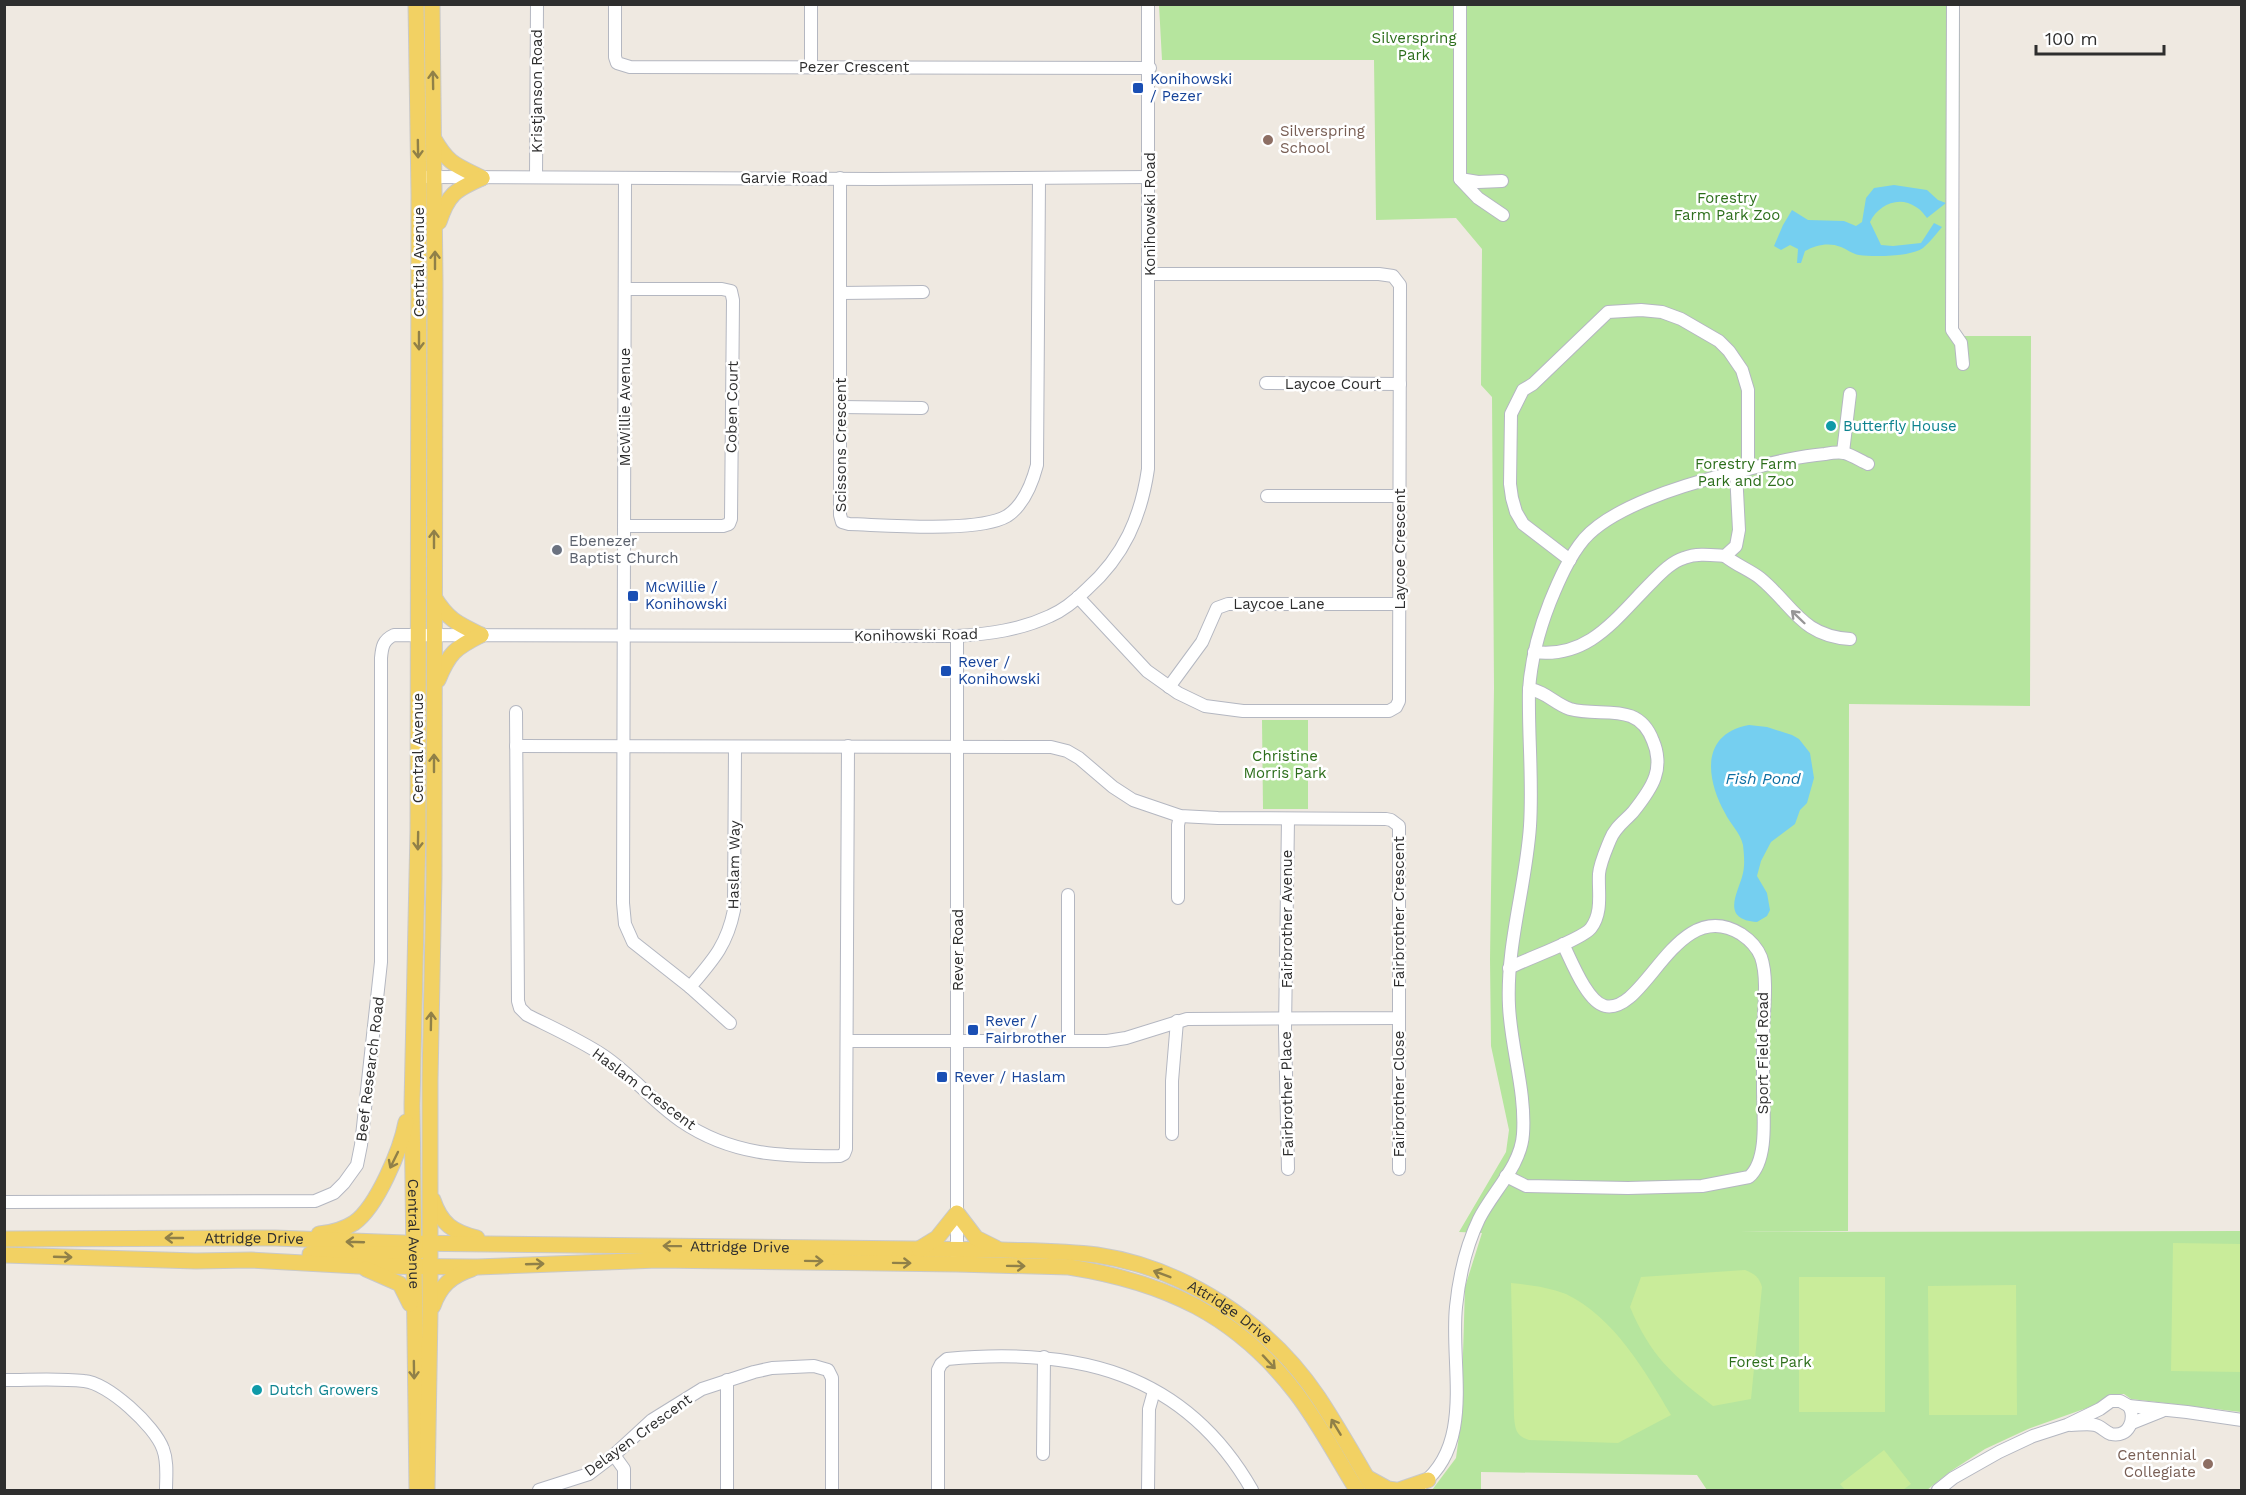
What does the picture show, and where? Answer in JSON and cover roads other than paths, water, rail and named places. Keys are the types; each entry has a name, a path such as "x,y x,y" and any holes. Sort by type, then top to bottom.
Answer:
{"main road":[{"name":"Central Avenue","path":"416,4 426,635 418,841 412,1105 417,1491"},
{"name":"Central Avenue","path":"427,1491 435,689 426,635 434,597 435,177 432,4"},
{"path":"434,138 445,157 451,162 482,178"},
{"path":"435,236 444,208 452,194 482,178"},
{"path":"434,597 453,622 481,635"},
{"path":"435,689 450,654 458,646 481,635"},
{"path":"275,1238 327,1233 343,1229 361,1217 372,1202 398,1151 412,1105"},
{"path":"430,1191 440,1217 451,1229 459,1234 498,1244"},
{"path":"919,1249 937,1239 957,1213 976,1238 1002,1250"},
{"name":"Attridge Drive","path":"4,1239 275,1238 413,1254 430,1266 477,1267 658,1260 957,1257 1102,1272 1142,1282 1193,1304 1230,1327 1266,1358 1296,1393 1357,1491"},
{"name":"Attridge Drive","path":"4,1255 196,1261 251,1260 358,1266 413,1254 430,1243 919,1249 957,1257 1002,1250 1065,1252 1099,1256 1138,1264 1206,1294 1233,1311 1278,1348 1317,1395 1370,1484"},
{"path":"251,1260 283,1254 413,1254"},
{"path":"358,1266 384,1275 400,1284 414,1312"},
{"path":"430,1312 439,1291 453,1276 477,1267"},
{"path":"1370,1484 1397,1491 1425,1485"}],"street":[{"name":"Kristjanson Road","path":"536,177 537,4"},
{"name":"Pezer Crescent","path":"615,4 615,57 617,63 622,66 1150,68"},
{"path":"811,4 811,67"},
{"name":"Konihowski Road","path":"426,635 957,636 991,634 1023,626 1052,615 1100,578 1119,554 1134,527 1144,498 1148,469 1150,68 1148,4"},
{"path":"1460,4 1460,179 1478,198 1503,215"},
{"path":"1953,4 1952,330 1961,343 1962,364"},
{"name":"Garvie Road","path":"418,177 1039,179 1150,177"},
{"name":"McWillie Avenue","path":"624,636 625,178"},
{"name":"Scissons Crescent","path":"840,178 840,515 842,522 849,524 979,525 1008,515 1022,502 1033,484 1037,465 1039,179"},
{"path":"1460,179 1478,182 1502,181"},
{"name":"Laycoe Crescent","path":"1078,597 1147,671 1196,702 1230,711 1389,711 1396,707 1400,694 1400,285 1393,276 1149,274"},
{"name":"Coben Court","path":"624,526 723,526 729,524 731,519 733,300 730,291 722,288 626,289"},
{"path":"841,293 922,292"},
{"path":"1570,560 1529,529 1516,512 1510,484 1511,414 1523,390 1548,370 1608,312 1641,310 1668,314 1701,329 1729,351 1742,370 1747,383 1739,530 1736,546 1725,556"},
{"name":"Laycoe Court","path":"1266,383 1400,384"},
{"path":"1843,452 1850,394"},
{"path":"840,407 922,408"},
{"path":"1414,1491 1425,1485 1441,1465 1451,1446 1455,1412 1456,1309 1465,1258 1478,1222 1492,1195 1517,1161 1523,1136 1522,1102 1509,1011 1509,968 1529,845 1531,818 1529,689 1534,652 1546,613 1570,560 1585,538 1603,523 1625,511 1688,485 1797,456 1843,452 1868,464"},
{"path":"1267,496 1400,496"},
{"path":"1534,652 1558,653 1595,638 1612,624 1660,574 1681,558 1693,555 1725,556 1759,577 1799,619 1811,628 1838,638 1850,639"},
{"name":"Laycoe Lane","path":"1169,687 1202,642 1217,608 1224,605 1400,604"},
{"name":"Beef Research Road","path":"4,1202 315,1201 334,1193 344,1183 357,1165 361,1145 381,962 382,645 386,639 394,635 426,635"},
{"path":"624,636 623,903 625,924 633,942 690,987 730,1023"},
{"name":"Rever Road","path":"957,636 957,1257"},
{"path":"1509,968 1590,930 1597,916 1599,872 1611,838 1623,820 1632,813 1652,784 1656,774 1657,757 1651,734 1644,724 1632,717 1613,712 1569,708 1538,690 1529,689"},
{"path":"516,712 516,746 958,747"},
{"name":"Haslam Crescent","path":"516,746 518,1001 520,1008 528,1015 602,1055 682,1121 710,1137 758,1152 789,1156 840,1156 844,1154 847,1134 848,746"},
{"name":"Haslam Way","path":"690,987 729,933 734,910 735,747"},
{"name":"Fairbrother Crescent","path":"958,747 1051,747 1067,751 1079,758 1121,793 1145,805 1180,816 1386,819 1396,822 1399,826 1399,1018"},
{"path":"1178,898 1180,816"},
{"name":"Fairbrother Avenue","path":"1286,1019 1288,819"},
{"path":"1068,895 1068,1041"},
{"name":"Sport Field Road","path":"1506,1176 1526,1186 1628,1188 1702,1186 1749,1177 1755,1172 1760,1161 1763,1138 1764,1001 1762,960 1757,947 1734,930 1700,928 1679,943 1629,997 1619,1005 1609,1007 1596,1002 1590,995 1563,944"},
{"path":"847,1041 1107,1041 1126,1038 1177,1021 1194,1019 1399,1018"},
{"name":"Fairbrother Close","path":"1399,1018 1399,1169"},
{"name":"Fairbrother Place","path":"1286,1019 1288,1169"},
{"path":"1172,1134 1172,1081 1177,1021"},
{"path":"938,1491 938,1370 947,1359 967,1358 1044,1358 1095,1365 1115,1372 1154,1391 1183,1410 1210,1433 1233,1460 1252,1491"},
{"path":"1043,1454 1044,1358"},
{"name":"Delayen Crescent","path":"539,1491 589,1474 669,1408 702,1389 772,1368 814,1365 828,1370 832,1378 832,1491"},
{"path":"4,1380 85,1381 113,1392 161,1445 165,1457 166,1491"},
{"path":"727,1380 727,1491"},
{"path":"1148,1491 1149,1409 1154,1391"},
{"path":"1938,1491 1953,1478 1999,1452 2033,1436 2067,1425 2100,1409 2106,1402 2115,1400 2129,1406 2241,1420"},
{"path":"2129,1406 2132,1411 2132,1423"},
{"path":"2100,1409 2098,1420 2104,1430"},
{"path":"2067,1425 2095,1425 2112,1434 2121,1433 2132,1423 2163,1411"},
{"path":"614,1455 624,1469 624,1491"}],"water":[{"path":"1894,185 1927,190 1938,200 1946,203 1927,218 1919,209 1903,202 1896,202 1878,211 1870,222 1881,245 1893,246 1921,243 1934,223 1942,227 1923,248 1901,255 1873,256 1856,254 1836,245 1823,245 1805,251 1801,263 1797,263 1798,249 1790,245 1781,250 1774,246 1792,210 1808,220 1844,221 1856,226 1862,222 1866,198 1874,188"},
{"name":"Fish Pond","path":"1749,725 1767,727 1799,739 1810,753 1814,778 1807,803 1800,810 1795,824 1771,842 1761,861 1757,876 1767,893 1770,910 1767,916 1757,922 1745,920 1738,916 1735,910 1734,903 1744,870 1743,845 1719,800 1711,773 1715,748 1722,738 1733,730"}],"place":[{"name":"Konihowski / Pezer","path":"1138,88"},
{"name":"Silverspring School","path":"1268,140"},
{"name":"Butterfly House","path":"1831,426"},
{"name":"Ebenezer Baptist Church","path":"557,550"},
{"name":"McWillie / Konihowski","path":"633,596"},
{"name":"Rever / Konihowski","path":"946,671"},
{"name":"Rever / Fairbrother","path":"973,1030"},
{"name":"Rever / Haslam","path":"942,1077"},
{"name":"Dutch Growers","path":"257,1390"},
{"name":"Centennial Collegiate","path":"2208,1464"}],"park label":[{"name":"Silverspring Park","path":"1414,46"},
{"name":"Forestry Farm Park Zoo","path":"1727,206"},
{"name":"Forestry Farm Park and Zoo","path":"1746,472"},
{"name":"Christine Morris Park","path":"1285,764"},
{"name":"Forest Park","path":"1770,1362"}]}
